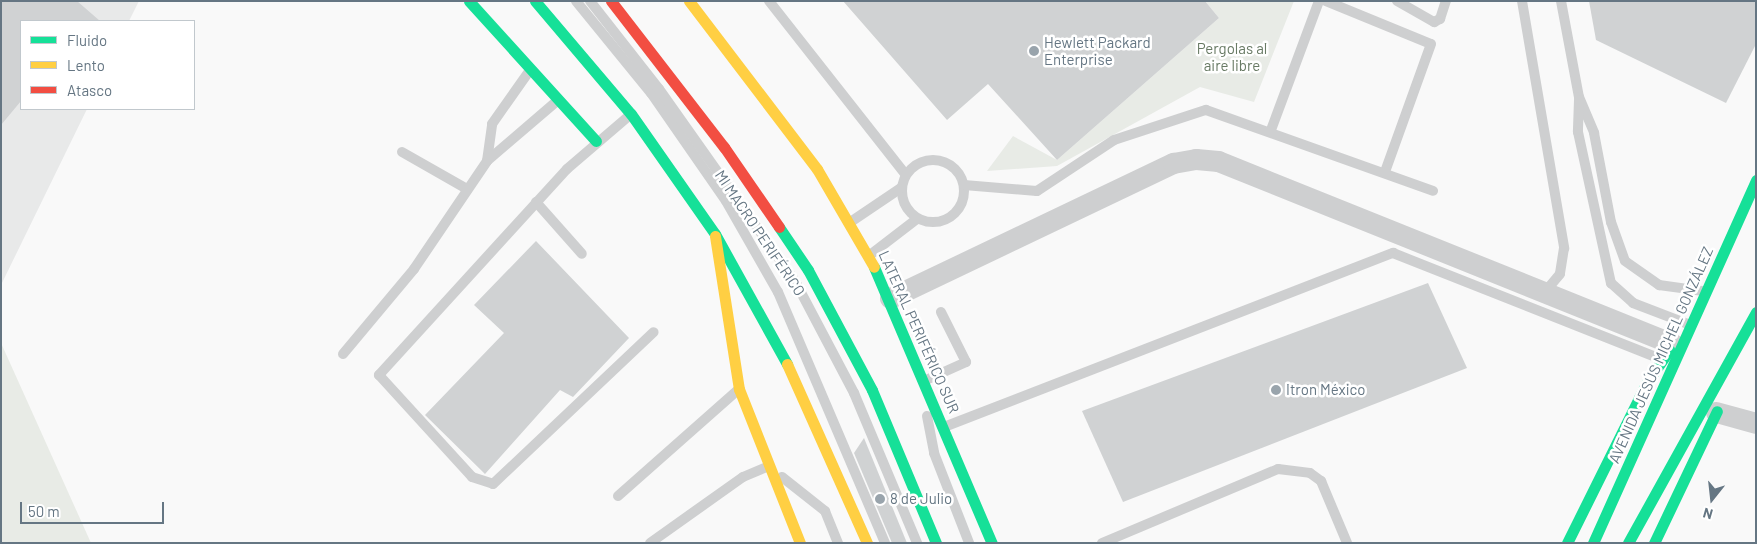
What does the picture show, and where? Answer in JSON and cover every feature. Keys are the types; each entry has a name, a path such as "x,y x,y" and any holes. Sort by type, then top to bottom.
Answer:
{"main road":[{"path":"469,1 596,141"},
{"path":"535,1 631,114 715,234 782,351 867,543"},
{"path":"611,1 724,147 808,270 872,390 936,543"},
{"name":"LATERAL PERIFÉRICO SUR","path":"689,1 817,169 851,222 890,298 992,543"},
{"name":"AVENIDA JESÚS MICHEL GONZÁLEZ","path":"1593,543 1665,391 1688,325 1756,180"},
{"path":"715,234 739,389 800,543"},
{"path":"1628,543 1756,312"},
{"path":"1566,543 1668,352 1688,325"},
{"path":"1654,543 1716,412 1737,346"}],"street":[{"path":"890,298 1173,163 1196,159 1218,161 1543,294 1668,352"},
{"path":"1716,412 1756,423"}],"lane":[{"name":"MI MACRO PERIFÉRICO","path":"576,1 651,93 726,201 778,292 885,543"},
{"name":"MI MACRO PERIFÉRICO","path":"590,1 659,89 795,281 854,393 916,543"},
{"path":"769,1 906,175"},
{"path":"1397,1 1434,22 1440,19 1446,1"},
{"path":"1522,1 1564,248 1560,274 1543,294"},
{"path":"1561,1 1579,97 1578,132 1611,283 1633,303 1688,325"},
{"path":"1330,2 1431,44 1385,172"},
{"path":"1271,130 1315,3"},
{"path":"487,161 492,124 531,69"},
{"path":"1579,97 1594,132 1611,222 1625,262 1659,285 1704,291"},
{"path":"343,354 414,269 487,161 558,100"},
{"path":"964,185 1037,190 1114,140 1199,111 1220,112 1433,190"},
{"path":"631,114 596,141 536,202 385,364 379,375 384,386 478,483 493,484 654,332"},
{"path":"402,152 467,190"},
{"path":"938,160 958,172 964,185 964,200 949,219 932,223 917,218 905,206 901,188 906,175 923,161 938,160"},
{"path":"851,222 901,188"},
{"path":"536,202 582,254"},
{"path":"869,256 917,218"},
{"path":"944,427 1393,253 1668,352"},
{"path":"925,380 966,362 941,312"},
{"path":"916,359 934,453 969,543"},
{"path":"618,496 739,389"},
{"path":"650,543 743,477 768,465 825,511 838,543"},
{"path":"1102,543 1278,469 1310,473 1322,481 1347,543"}],"shaded area":[{"path":"1,1 139,1 130,20 20,20 20,110 87,110 1,285"}],"green space":[{"name":"Pergolas al aire libre","path":"1205,1 1294,1 1254,102 1200,87 1057,166 987,171 1013,136 1057,160 1219,18"},
{"path":"1,343 91,543 1,543"}],"building":[{"path":"1,1 77,1 99,20 20,20 20,102 1,125"},
{"name":"Hewlett Packard Enterprise","path":"843,1 1205,1 1219,18 1057,160 988,84 947,120"},
{"path":"1589,1 1756,1 1756,44 1726,103 1596,40"},
{"path":"536,241 629,338 573,397 560,390 485,474 425,415 504,333 474,305"},
{"name":"Itron México","path":"1428,283 1467,368 1123,502 1082,411"},
{"name":"8 de Julio","path":"864,438 907,543 892,543 854,453"}],"traffic: fast":[{"path":"469,1 596,141"},
{"path":"535,1 631,114 715,234 787,364"},
{"path":"1593,543 1756,180"},
{"path":"779,227 808,270 872,390 936,543"},
{"path":"874,267 992,543"},
{"path":"1628,543 1756,312"},
{"path":"1567,543 1647,382 1669,350"},
{"path":"1654,543 1717,411"}],"traffic: slow":[{"path":"689,1 817,169 874,267"},
{"path":"715,236 739,389 800,543"},
{"path":"787,364 867,543"}],"traffic: jam":[{"path":"611,1 724,147 779,227"}],"place":[{"name":"Hewlett Packard Enterprise","path":"1034,51"},
{"name":"Itron México","path":"1276,390"},
{"name":"8 de Julio","path":"880,499"}]}
